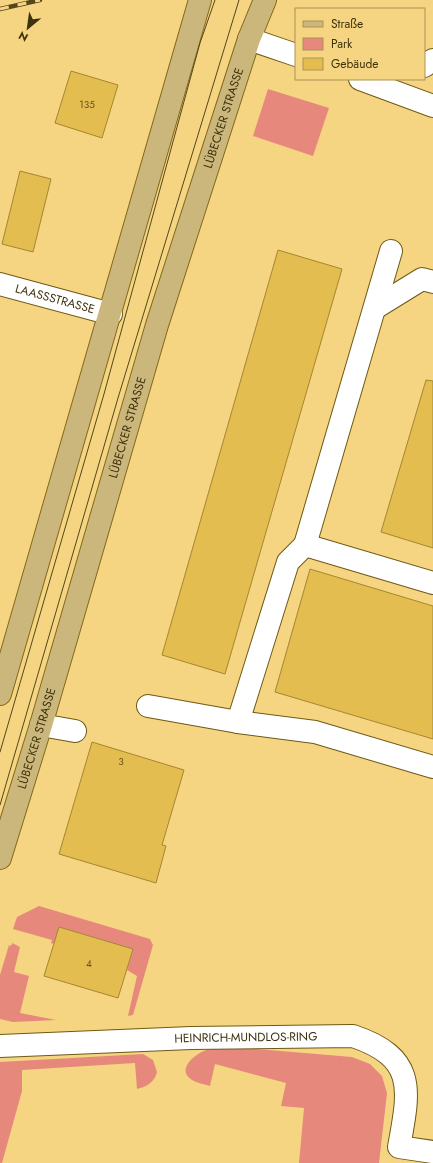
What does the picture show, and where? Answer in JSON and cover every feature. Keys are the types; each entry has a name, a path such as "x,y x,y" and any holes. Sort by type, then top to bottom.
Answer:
{"main road":[{"path":"0,694 111,314 200,0"},
{"name":"LÜBECKER STRASSE","path":"0,858 41,726 156,325 250,39 265,0"}],"street":[{"path":"250,39 295,55"},
{"path":"367,80 396,84 433,106"},
{"path":"238,722 288,562 305,545 391,251"},
{"path":"375,308 422,279 433,282"},
{"name":"LAASSSTRASSE","path":"0,284 111,314"},
{"path":"305,545 433,584"},
{"path":"148,706 238,722 315,732 433,767"},
{"path":"41,726 75,730"},
{"name":"HEINRICH-MUNDLOS-RING","path":"0,1046 192,1038 353,1036 375,1045 386,1052 403,1073 407,1101 397,1155 433,1152"}],"green space":[{"path":"268,89 329,108 313,156 253,136"},
{"path":"39,906 150,939 153,945 133,1015 128,1016 137,976 127,970 133,949 59,927 54,944 51,943 52,940 13,929 17,917"},
{"path":"12,943 20,947 14,972 29,976 20,1013 56,1020 13,1022 0,1019 0,975 9,945 11,946"},
{"path":"245,1048 352,1057 370,1064 382,1076 387,1093 379,1163 299,1163 304,1108 281,1106 286,1083 215,1064 210,1086 192,1080 186,1072 188,1063 204,1051"},
{"path":"143,1054 153,1060 157,1072 150,1084 137,1089 135,1063 22,1070 22,1091 2,1163 0,1163 0,1062"}],"building":[{"path":"71,71 118,85 102,138 55,123"},
{"path":"20,171 51,179 33,252 2,244"},
{"path":"278,250 342,269 225,674 162,655"},
{"path":"426,380 433,381 433,548 381,532"},
{"path":"310,569 433,606 433,739 275,692"},
{"path":"92,742 184,770 162,845 166,846 156,883 59,854"},
{"path":"59,927 133,949 118,998 44,976"}],"tram line":[{"path":"0,752 104,394 200,43 215,0"},
{"path":"0,805 118,398 239,0"}],"railway":[{"path":"0,9 40,0"}]}
